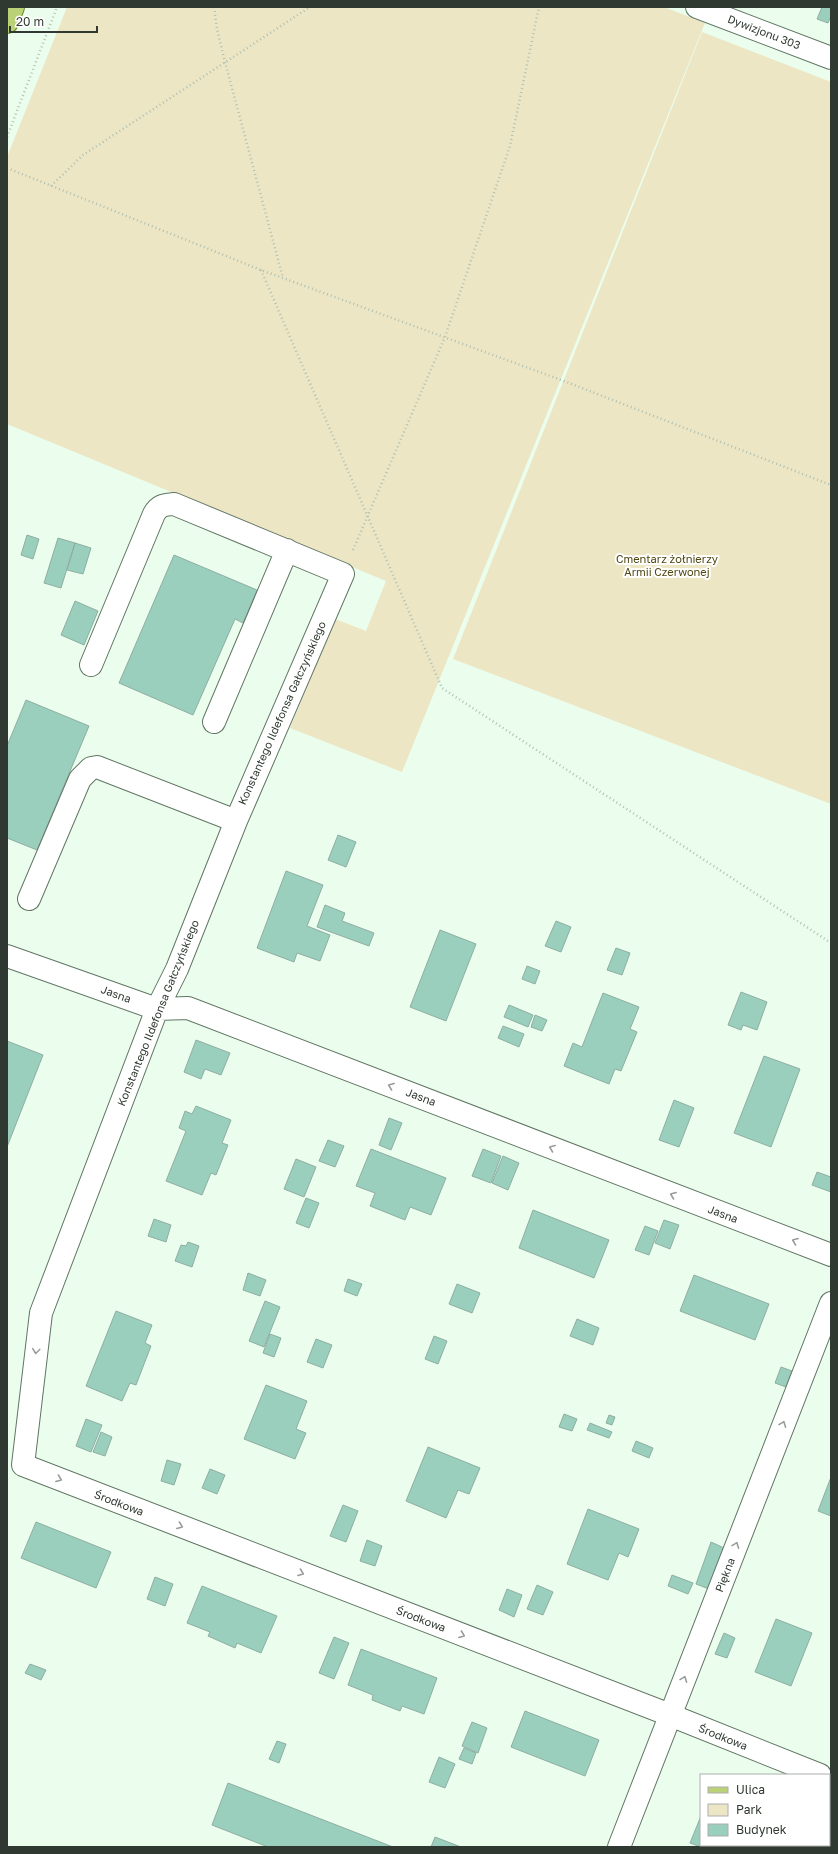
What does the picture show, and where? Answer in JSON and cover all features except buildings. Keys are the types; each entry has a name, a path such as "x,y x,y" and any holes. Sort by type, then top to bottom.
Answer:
{"main road":[{"path":"7,22 13,7"}],"street":[{"name":"Dywizjonu 303","path":"697,7 831,58"},
{"path":"91,665 158,507 174,504 343,574"},
{"path":"214,722 287,550"},
{"name":"Konstantego Ildefonsa Gałczyńskiego","path":"22,1465 41,1313 157,1009 177,969 236,821 343,574"},
{"path":"29,899 80,778 91,768 97,766 236,821"},
{"name":"Jasna","path":"7,956 157,1009 188,1008 831,1255"},
{"name":"Piękna","path":"619,1847 831,1303"},
{"name":"Środkowa","path":"22,1465 670,1715 818,1774"}],"path":[{"path":"7,137 57,7"},
{"path":"214,7 217,29 225,62 283,278"},
{"path":"52,186 83,155 310,7"},
{"path":"343,574 367,514 445,337 510,146 539,7"},
{"path":"7,168 261,270 564,380 831,485"},
{"path":"261,270 442,688 831,943"}],"green space":[{"path":"67,7 664,7 705,23 402,772 290,728 335,619 366,631 386,581 7,424 7,157"},
{"name":"Cmentarz żołnierzy Armii Czerwonej","path":"702,32 831,82 831,804 453,659"}]}
